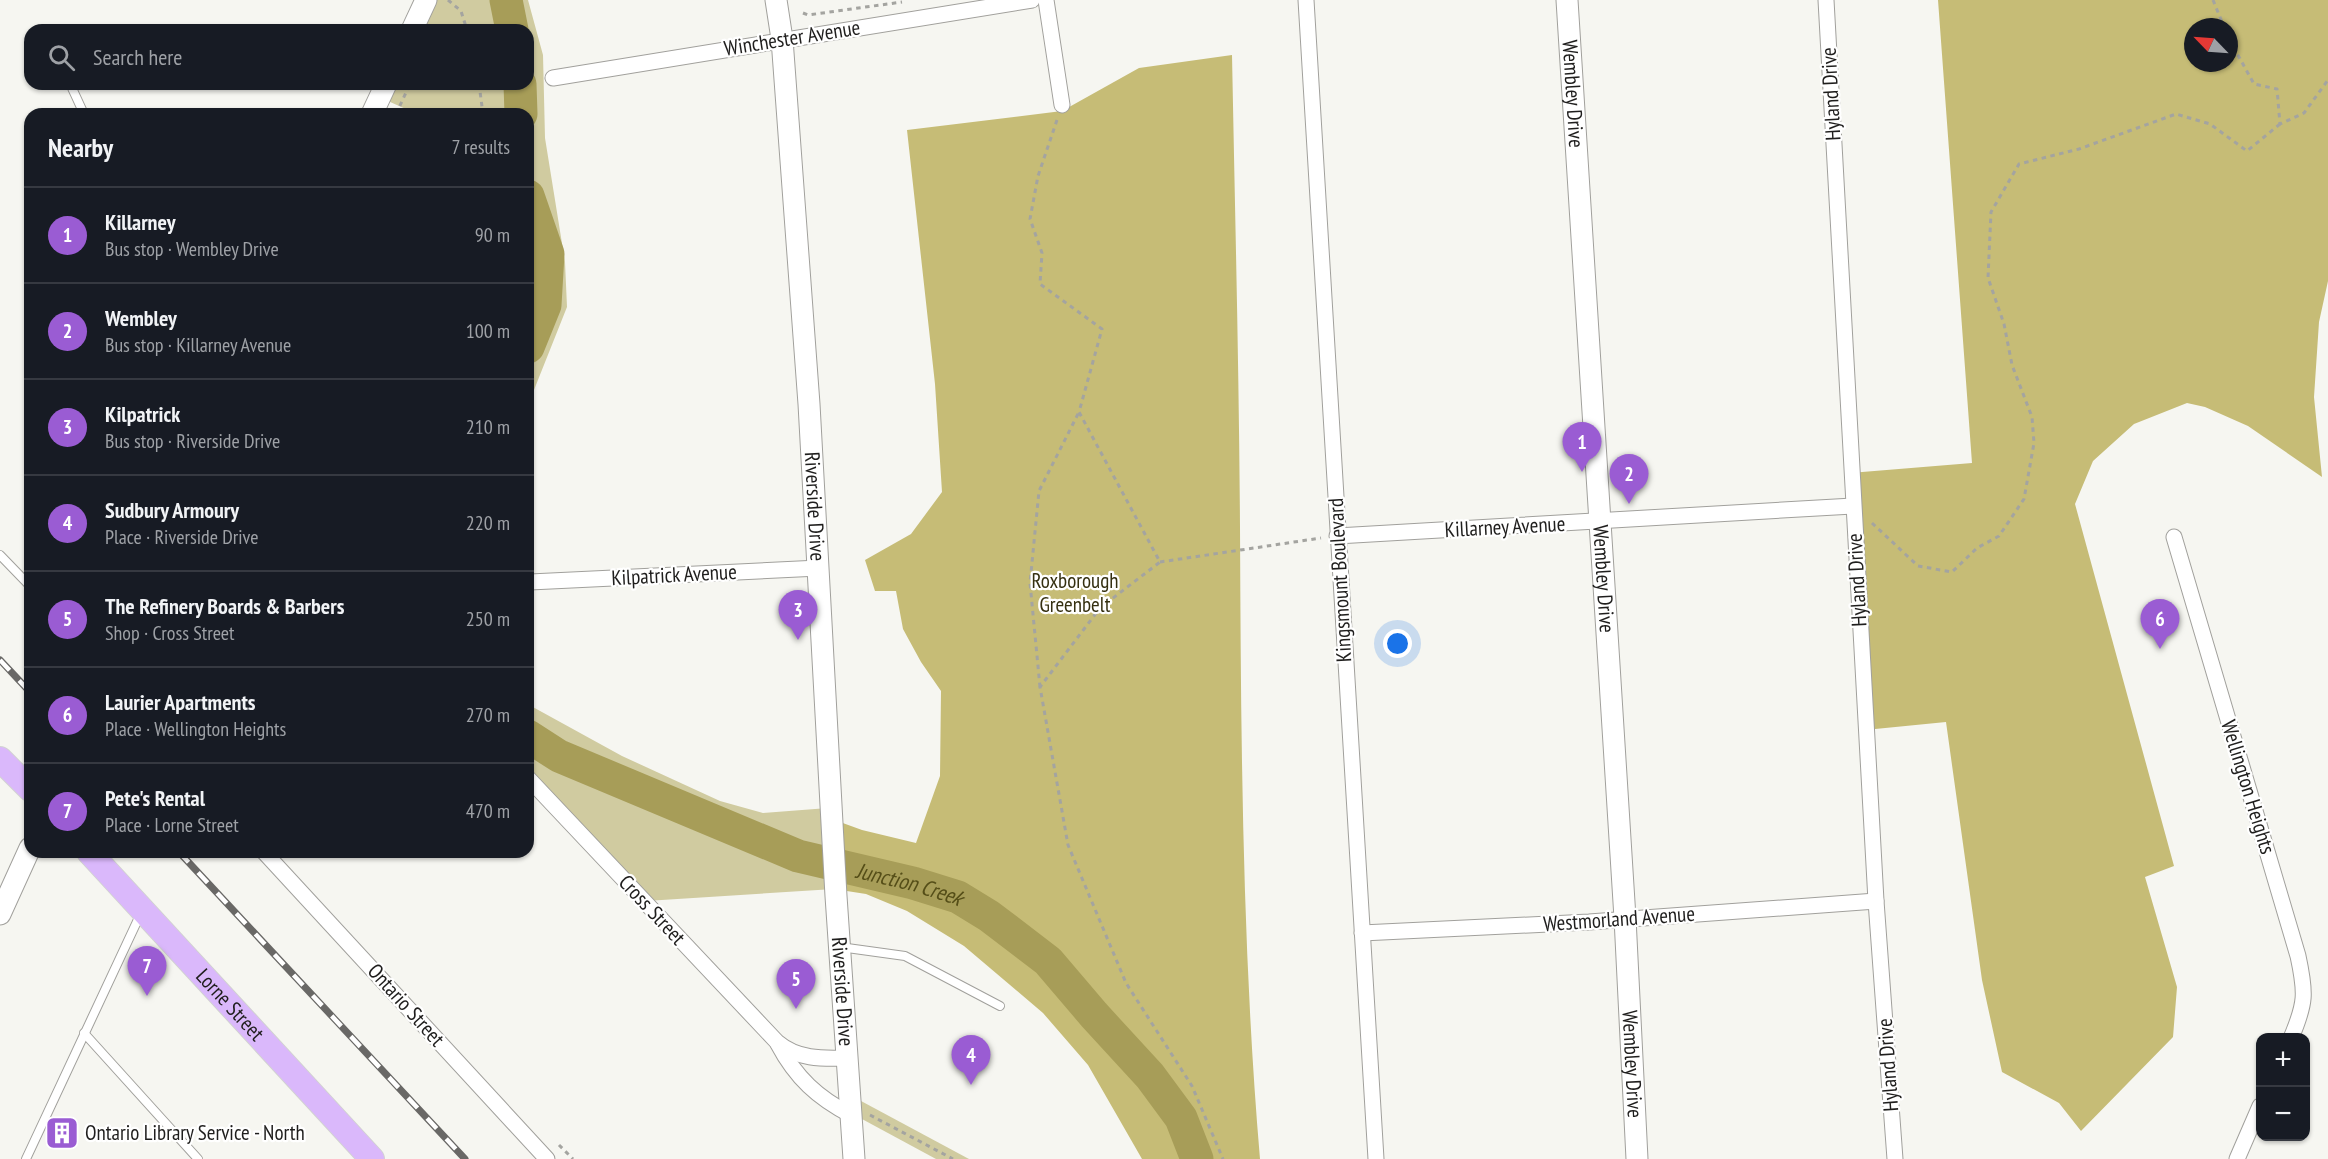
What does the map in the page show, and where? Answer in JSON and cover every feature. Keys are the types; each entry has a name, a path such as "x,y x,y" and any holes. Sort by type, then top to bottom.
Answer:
{"main road":[{"path":"0,759 24,783"},
{"name":"Lorne Street","path":"94,858 372,1159"}],"street":[{"path":"415,24 426,0"},
{"name":"Riverside Drive","path":"776,0 782,39 819,568 831,825 854,1159"},
{"name":"Winchester Avenue","path":"553,78 1032,0"},
{"path":"1046,0 1062,105"},
{"name":"Kingsmount Boulevard","path":"1306,0 1376,1159"},
{"name":"Wembley Drive","path":"1567,0 1625,918 1636,1159"},
{"name":"Hyland Drive","path":"1826,0 1876,901 1895,1159"},
{"path":"375,108 383,90"},
{"name":"Killarney Avenue","path":"1337,536 1853,506"},
{"name":"Wellington Heights","path":"2174,537 2300,964 2305,1002 2293,1033"},
{"name":"Kilpatrick Avenue","path":"534,582 819,568"},
{"name":"Cross Street","path":"534,784 777,1042 783,1047 811,1058 847,1058"},
{"path":"0,914 25,858"},
{"name":"Ontario Street","path":"270,858 547,1159"},
{"name":"Westmorland Avenue","path":"1362,933 1589,922 1876,901"},
{"name":"Cross Street","path":"777,1042 795,1072 817,1095 851,1109"},
{"path":"2237,1159 2256,1115"}],"lane":[{"path":"73,90 81,108"},
{"path":"0,555 24,580"},
{"path":"26,1159 142,910"},
{"path":"840,947 905,956 1000,1006"},
{"path":"84,1033 198,1159"}],"path":[{"path":"448,0 461,11 465,24"},
{"path":"2213,0 2220,18"},
{"path":"803,13 807,15 908,2"},
{"path":"2238,56 2253,84 2277,89 2280,124"},
{"path":"1853,506 1918,566 1952,572 1977,548 1999,536 2024,499 2034,443 2032,417 2012,365 2004,324 1988,278 1991,212 2019,164 2079,149 2176,114 2210,124 2247,151 2280,124 2304,113 2328,80"},
{"path":"399,108 407,90"},
{"path":"480,90 482,108"},
{"path":"1062,105 1038,176 1030,219 1042,253 1040,284 1102,329 1079,412 1039,491 1030,583 1040,687 1068,845 1126,982 1192,1086 1223,1159"},
{"path":"1079,412 1160,562"},
{"path":"1040,687 1100,608 1160,562 1337,536"},
{"path":"851,1109 953,1159"}],"shaded area":[{"path":"425,0 528,0 543,55 545,138 565,262 567,307 534,390 534,108 404,108 379,97 382,90 534,90 534,24 414,24"},
{"path":"534,708 622,756 720,801 763,813 828,808 834,889 646,901 534,782"},
{"path":"848,1094 969,1159 936,1159 849,1112"}],"green space":[{"path":"1938,0 2328,0 2328,281 2319,322 2314,397 2322,477 2248,426 2205,407 2187,403 2134,424 2093,461 2075,504 2174,866 2145,877 2177,987 2173,1037 2081,1131 2059,1103 2002,1072 1982,980 1946,722 1865,730 1850,473 1972,463"},
{"name":"Roxborough Greenbelt","path":"1232,55 1246,922 1260,1159 1142,1159 1088,1065 1043,1013 964,946 907,911 866,894 834,889 829,818 862,830 916,843 940,776 941,691 921,662 903,629 896,591 875,591 865,560 911,534 942,492 935,384 907,130 1062,111 1139,68"}],"waterway":[{"name":"Junction Creek","path":"506,0 511,24"},
{"name":"Junction Creek","path":"520,90 521,108"},
{"name":"Junction Creek","path":"534,213 548,254 545,305 534,332"},
{"name":"Junction Creek","path":"534,740 559,756 798,856 913,883 958,897 989,916 1048,961 1150,1076 1181,1118 1197,1159"}],"railway":[{"path":"0,660 24,686"},
{"path":"185,858 465,1159"}],"place":[{"name":"Killarney","path":"1582,472"},
{"name":"Wembley","path":"1629,504"},
{"name":"Kilpatrick","path":"798,640"},
{"name":"Laurier Apartments","path":"2160,649"},
{"name":"Pete's Rental","path":"147,996"},
{"name":"The Refinery Boards & Barbers","path":"796,1009"},
{"name":"Sudbury Armoury","path":"971,1085"},
{"name":"Ontario Library Service - North","path":"62,1133"}]}
